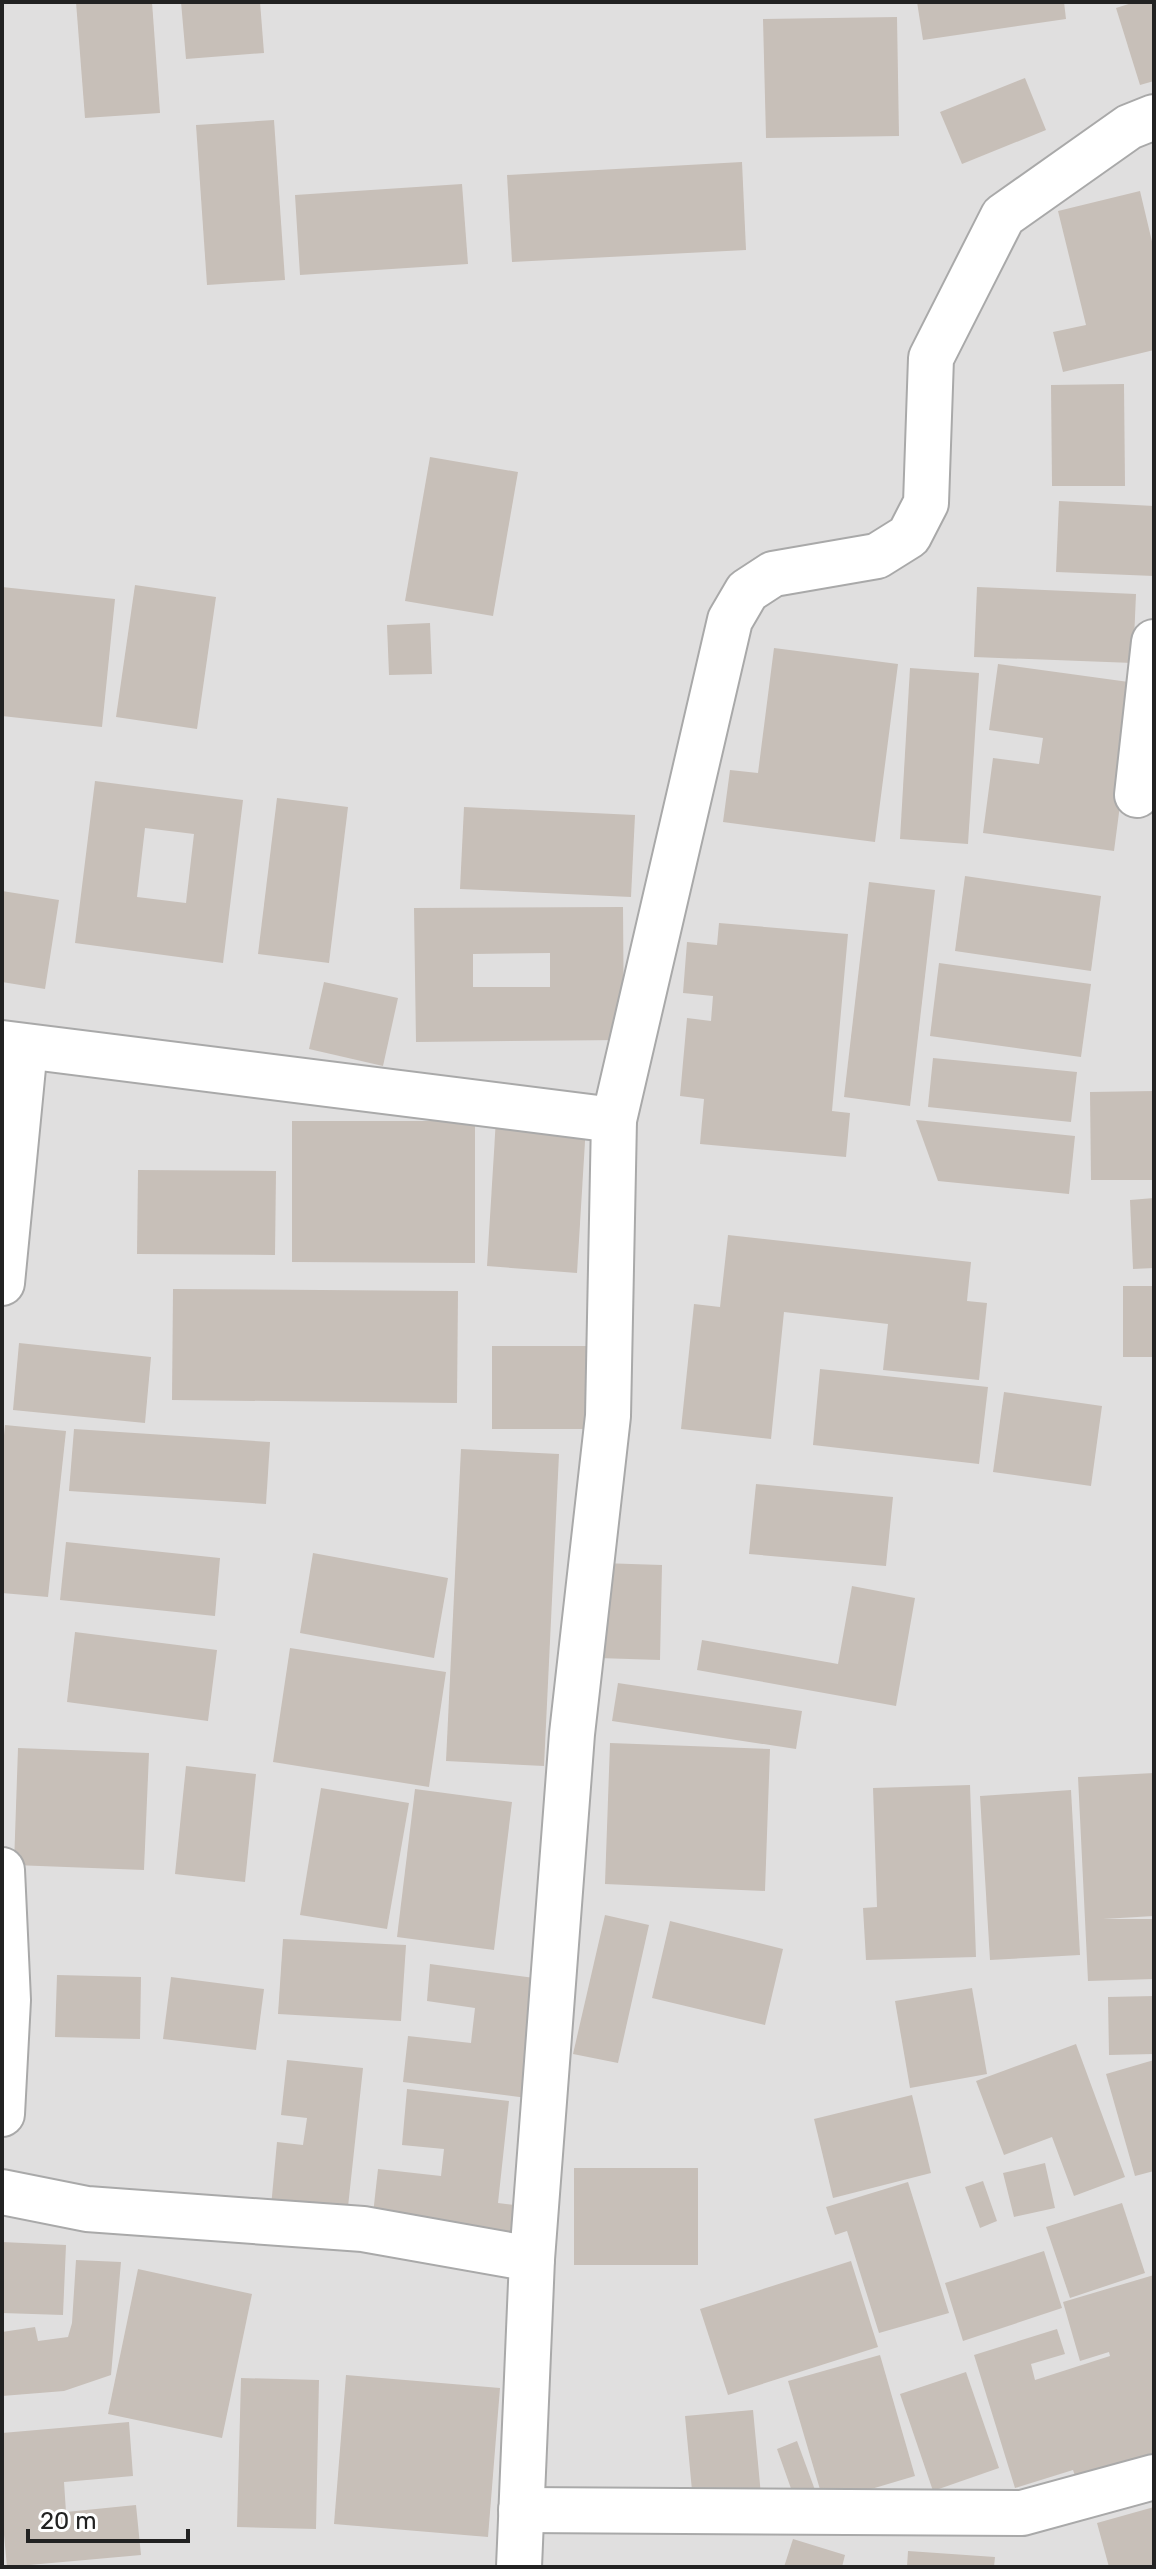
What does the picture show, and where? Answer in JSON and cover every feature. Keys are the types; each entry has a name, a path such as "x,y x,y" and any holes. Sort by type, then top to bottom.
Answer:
{"street":[{"path":"519,2567 532,2259 572,1734 608,1416 614,1120 730,620 747,591 773,574 877,556 909,536 926,503 931,358 1003,216 1129,127 1154,117"},
{"path":"1137,795 1154,642"},
{"path":"2,1283 13,1045 614,1120"},
{"path":"2,1870 8,2000 2,2114"},
{"path":"2,2192 87,2209 363,2229 532,2259"},
{"path":"521,2510 1022,2513 1154,2477"}],"shaded area":[{"path":"2,2 1154,2 1154,2567 2,2567"}],"building":[{"path":"76,2 152,2 160,113 85,118"},
{"path":"181,2 260,2 264,53 186,59"},
{"path":"917,2 1064,2 1066,19 923,40"},
{"path":"1135,2 1154,2 1154,81 1140,85 1116,8"},
{"path":"897,17 899,136 766,138 763,19"},
{"path":"1025,78 1046,130 962,164 940,112"},
{"path":"274,120 285,280 207,285 196,125"},
{"path":"742,162 746,250 512,262 507,175"},
{"path":"462,184 468,264 300,275 295,195"},
{"path":"1140,191 1154,250 1154,350 1063,372 1053,332 1086,325 1058,211"},
{"path":"1124,384 1125,486 1052,486 1051,385"},
{"path":"430,457 518,472 493,616 405,601"},
{"path":"1059,501 1154,506 1154,576 1056,572"},
{"path":"135,585 216,597 197,729 116,717"},
{"path":"2,587 115,599 102,727 2,716"},
{"path":"977,587 1136,594 1133,663 974,657"},
{"path":"430,623 432,674 389,675 387,625"},
{"path":"774,648 898,664 875,842 723,822 730,770 758,773"},
{"path":"998,664 1136,683 1114,851 983,833 993,758 1039,764 1043,738 989,730"},
{"path":"910,668 979,673 968,844 900,839"},
{"path":"95,781 243,800 223,963 75,943","holes":["145,828 194,834 186,903 137,897"]},
{"path":"277,798 348,807 329,963 258,954"},
{"path":"464,807 635,815 631,897 460,889"},
{"path":"965,876 1101,896 1091,971 955,951"},
{"path":"869,882 935,890 910,1106 844,1097"},
{"path":"2,891 59,900 45,989 2,982"},
{"path":"623,907 624,1040 416,1042 414,908","holes":["550,953 550,987 473,987 473,954"]},
{"path":"719,923 848,934 832,1111 850,1113 846,1157 700,1144 704,1099 680,1096 687,1018 711,1021 713,996 683,993 687,942 717,945"},
{"path":"939,963 1091,984 1081,1057 930,1036"},
{"path":"324,982 398,998 383,1066 309,1049"},
{"path":"933,1058 1077,1072 1071,1122 928,1107"},
{"path":"1154,1091 1154,1180 1091,1180 1090,1092"},
{"path":"496,1119 586,1125 577,1273 487,1266"},
{"path":"916,1120 1075,1136 1069,1194 938,1181"},
{"path":"292,1121 475,1121 475,1263 292,1262"},
{"path":"138,1170 276,1171 275,1255 137,1254"},
{"path":"1154,1198 1154,1268 1133,1269 1130,1200"},
{"path":"728,1235 971,1262 967,1301 987,1303 979,1380 883,1370 888,1324 784,1312 771,1439 681,1429 694,1304 720,1307"},
{"path":"1123,1286 1154,1286 1154,1357 1123,1357"},
{"path":"173,1289 458,1291 457,1403 172,1400"},
{"path":"19,1343 151,1357 145,1423 13,1410"},
{"path":"492,1346 594,1346 594,1429 492,1429"},
{"path":"820,1369 988,1387 979,1464 813,1445"},
{"path":"1004,1392 1102,1406 1091,1486 993,1472"},
{"path":"5,1425 66,1431 48,1597 2,1593 2,1456"},
{"path":"74,1429 270,1442 266,1504 69,1491"},
{"path":"461,1449 559,1454 544,1766 446,1761"},
{"path":"756,1484 893,1497 886,1566 749,1554"},
{"path":"66,1542 220,1558 215,1616 60,1600"},
{"path":"313,1553 448,1578 434,1658 300,1633"},
{"path":"601,1563 662,1565 660,1660 598,1658"},
{"path":"852,1586 915,1598 896,1706 697,1670 702,1640 838,1664"},
{"path":"75,1632 217,1650 208,1721 67,1702"},
{"path":"290,1648 446,1672 429,1787 273,1762"},
{"path":"618,1683 802,1711 796,1749 612,1721"},
{"path":"610,1743 770,1749 765,1891 605,1884"},
{"path":"18,1748 149,1753 144,1870 14,1865"},
{"path":"186,1766 256,1774 245,1882 175,1874"},
{"path":"1154,1773 1154,1916 1103,1919 1154,1919 1154,1979 1088,1981 1078,1777"},
{"path":"970,1785 976,1957 866,1960 863,1908 877,1907 873,1788"},
{"path":"321,1788 409,1803 387,1929 300,1915"},
{"path":"415,1789 512,1802 494,1950 397,1937"},
{"path":"1071,1790 1080,1955 990,1960 980,1796"},
{"path":"605,1915 649,1925 618,2063 573,2054"},
{"path":"670,1921 783,1949 765,2025 652,1998"},
{"path":"283,1939 406,1945 401,2021 278,2014"},
{"path":"430,1964 542,1979 527,2098 403,2082 408,2036 471,2043 475,2008 427,2001"},
{"path":"57,1975 141,1977 140,2039 55,2037"},
{"path":"171,1977 264,1989 256,2050 163,2039"},
{"path":"972,1988 987,2074 910,2088 895,2001"},
{"path":"1154,1996 1154,2054 1109,2055 1108,1997"},
{"path":"1076,2044 1125,2177 1074,2196 1052,2137 1004,2155 976,2081"},
{"path":"287,2060 363,2068 347,2216 271,2207 277,2142 303,2145 307,2118 281,2115"},
{"path":"1154,2060 1154,2171 1135,2176 1106,2074"},
{"path":"407,2089 509,2101 498,2203 515,2205 512,2238 372,2223 378,2169 441,2176 444,2149 402,2145"},
{"path":"912,2095 931,2173 833,2198 814,2119"},
{"path":"1045,2163 1055,2208 1014,2217 1003,2173"},
{"path":"574,2168 698,2168 698,2265 574,2265"},
{"path":"983,2181 997,2221 980,2228 965,2187"},
{"path":"908,2182 949,2313 879,2333 847,2231 835,2235 826,2207"},
{"path":"1122,2203 1145,2273 1070,2298 1046,2227"},
{"path":"2,2242 66,2245 63,2315 2,2313"},
{"path":"1044,2251 1062,2308 963,2341 945,2283"},
{"path":"76,2260 121,2262 111,2375 64,2391 2,2396 2,2332 35,2327 38,2341 68,2337 72,2323"},
{"path":"851,2261 878,2347 728,2395 700,2309"},
{"path":"138,2269 252,2294 222,2438 108,2414"},
{"path":"1154,2275 1154,2464 1079,2487 1073,2470 1015,2488 974,2355 1057,2329 1065,2354 1031,2364 1035,2380 1110,2356 1109,2352 1080,2361 1063,2302"},
{"path":"880,2355 915,2476 824,2503 788,2381"},
{"path":"966,2372 999,2468 933,2491 900,2394"},
{"path":"346,2375 500,2388 488,2537 334,2524"},
{"path":"241,2378 319,2380 316,2529 237,2527"},
{"path":"753,2410 761,2495 693,2501 685,2416"},
{"path":"129,2422 133,2476 64,2482 66,2512 136,2505 141,2555 7,2567 2,2513 2,2433"},
{"path":"797,2441 815,2490 794,2497 777,2449"},
{"path":"1154,2507 1154,2567 1109,2567 1097,2523"},
{"path":"793,2539 845,2555 842,2567 784,2567"},
{"path":"908,2551 995,2557 994,2567 907,2567"}]}
